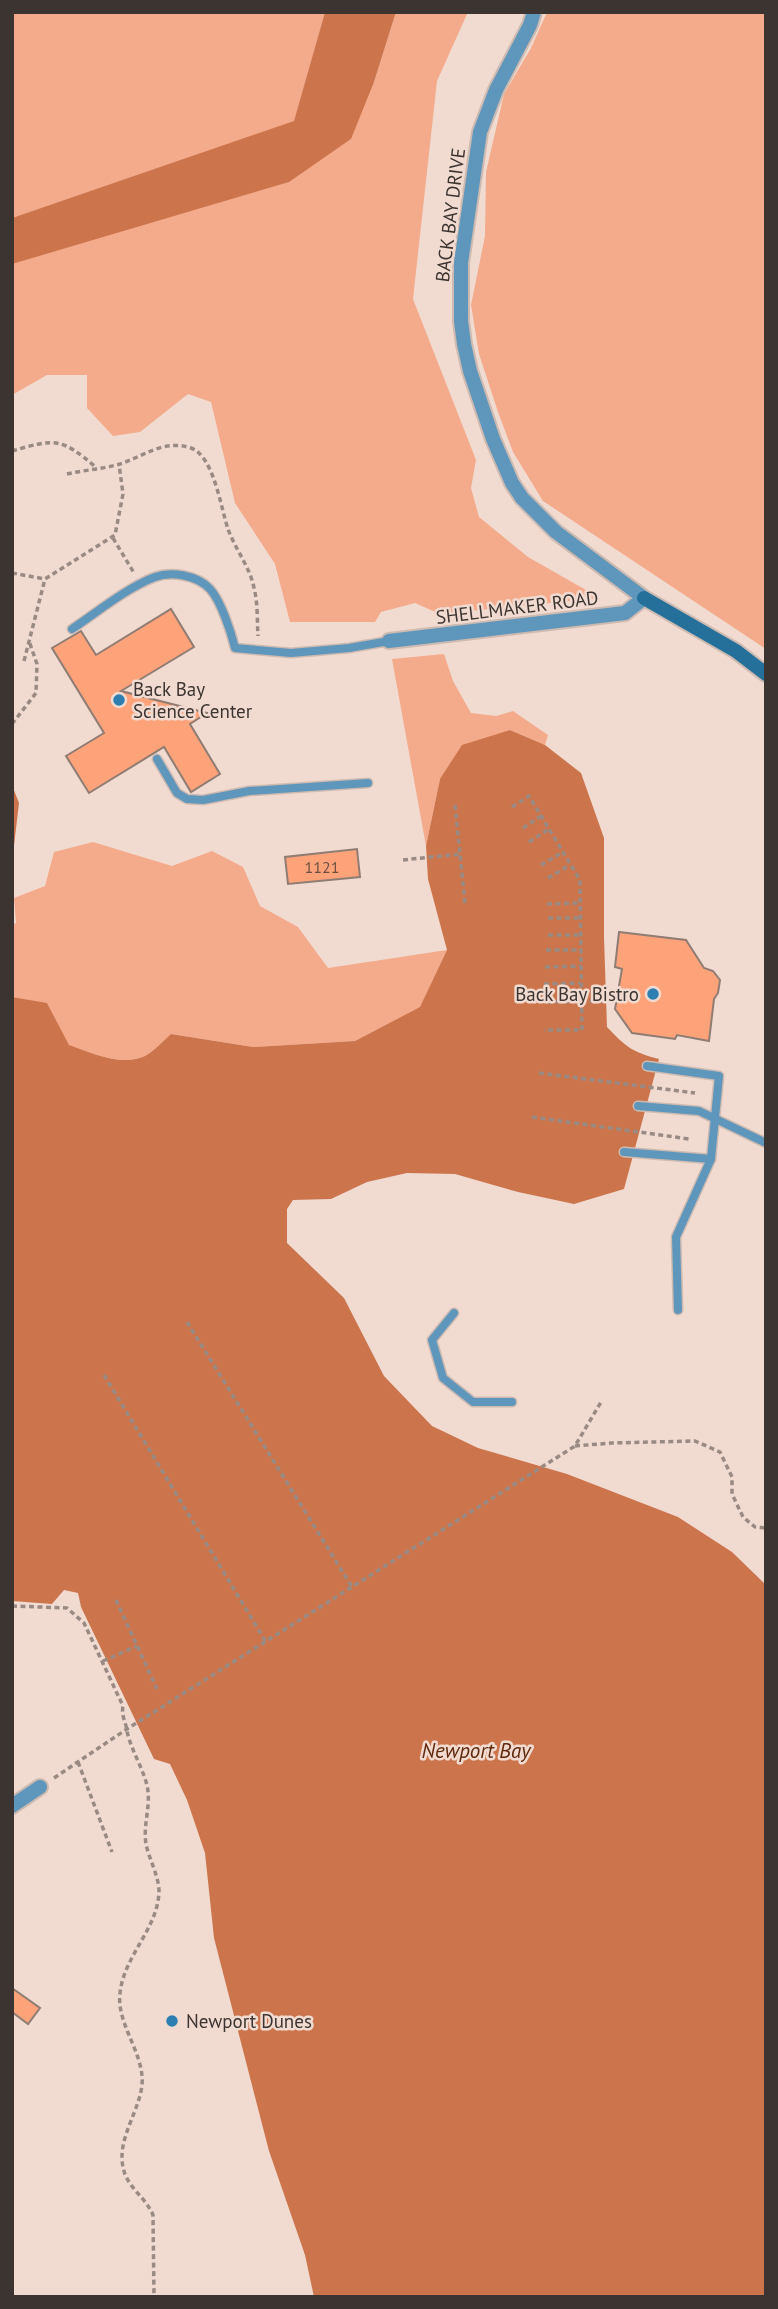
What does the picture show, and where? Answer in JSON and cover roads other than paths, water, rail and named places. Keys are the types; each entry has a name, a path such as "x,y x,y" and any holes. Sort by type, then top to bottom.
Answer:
{"street":[{"name":"BACK BAY DRIVE","path":"534,12 496,90 480,132 461,263 460,302 464,344 470,371 493,439 512,483 522,498 556,532 645,597 736,651 766,674"},
{"name":"SHELLMAKER ROAD","path":"389,641 625,613 645,597"},
{"path":"12,1806 40,1787"}],"lane":[{"path":"72,629 141,584 172,573 185,575 209,589 229,625 235,648 291,653 349,649 389,641"},
{"path":"157,759 177,793 187,799 203,800 249,791 368,783"},
{"path":"647,1066 719,1076 712,1159 676,1237 678,1310"},
{"path":"638,1106 699,1111 766,1143"},
{"path":"624,1152 712,1159"},
{"path":"454,1312 432,1340 443,1378 473,1402 512,1402"}],"water":[{"path":"325,12 396,12 374,82 351,139 289,182 12,264 12,218 294,121"},
{"name":"Newport Bay","path":"510,730 545,745 581,773 604,838 607,1027 630,1048 659,1059 624,1189 574,1204 455,1174 407,1173 367,1182 331,1199 293,1200 287,1209 287,1243 344,1298 384,1376 432,1426 478,1448 567,1474 678,1517 732,1552 766,1585 766,2297 314,2297 305,2255 269,2151 214,1938 205,1853 187,1800 170,1764 154,1759 81,1607 78,1593 64,1590 52,1604 12,1601 12,997 47,1003 69,1045 107,1058 127,1060 145,1056 171,1034 253,1047 355,1041 420,1007 447,950 428,879 426,846 440,779 462,745"},
{"path":"12,785 19,803 12,863"}],"place":[{"name":"Back Bay Science Center","path":"119,700"},
{"name":"Back Bay Bistro","path":"653,994"},
{"name":"Newport Dunes","path":"172,2021"}]}
